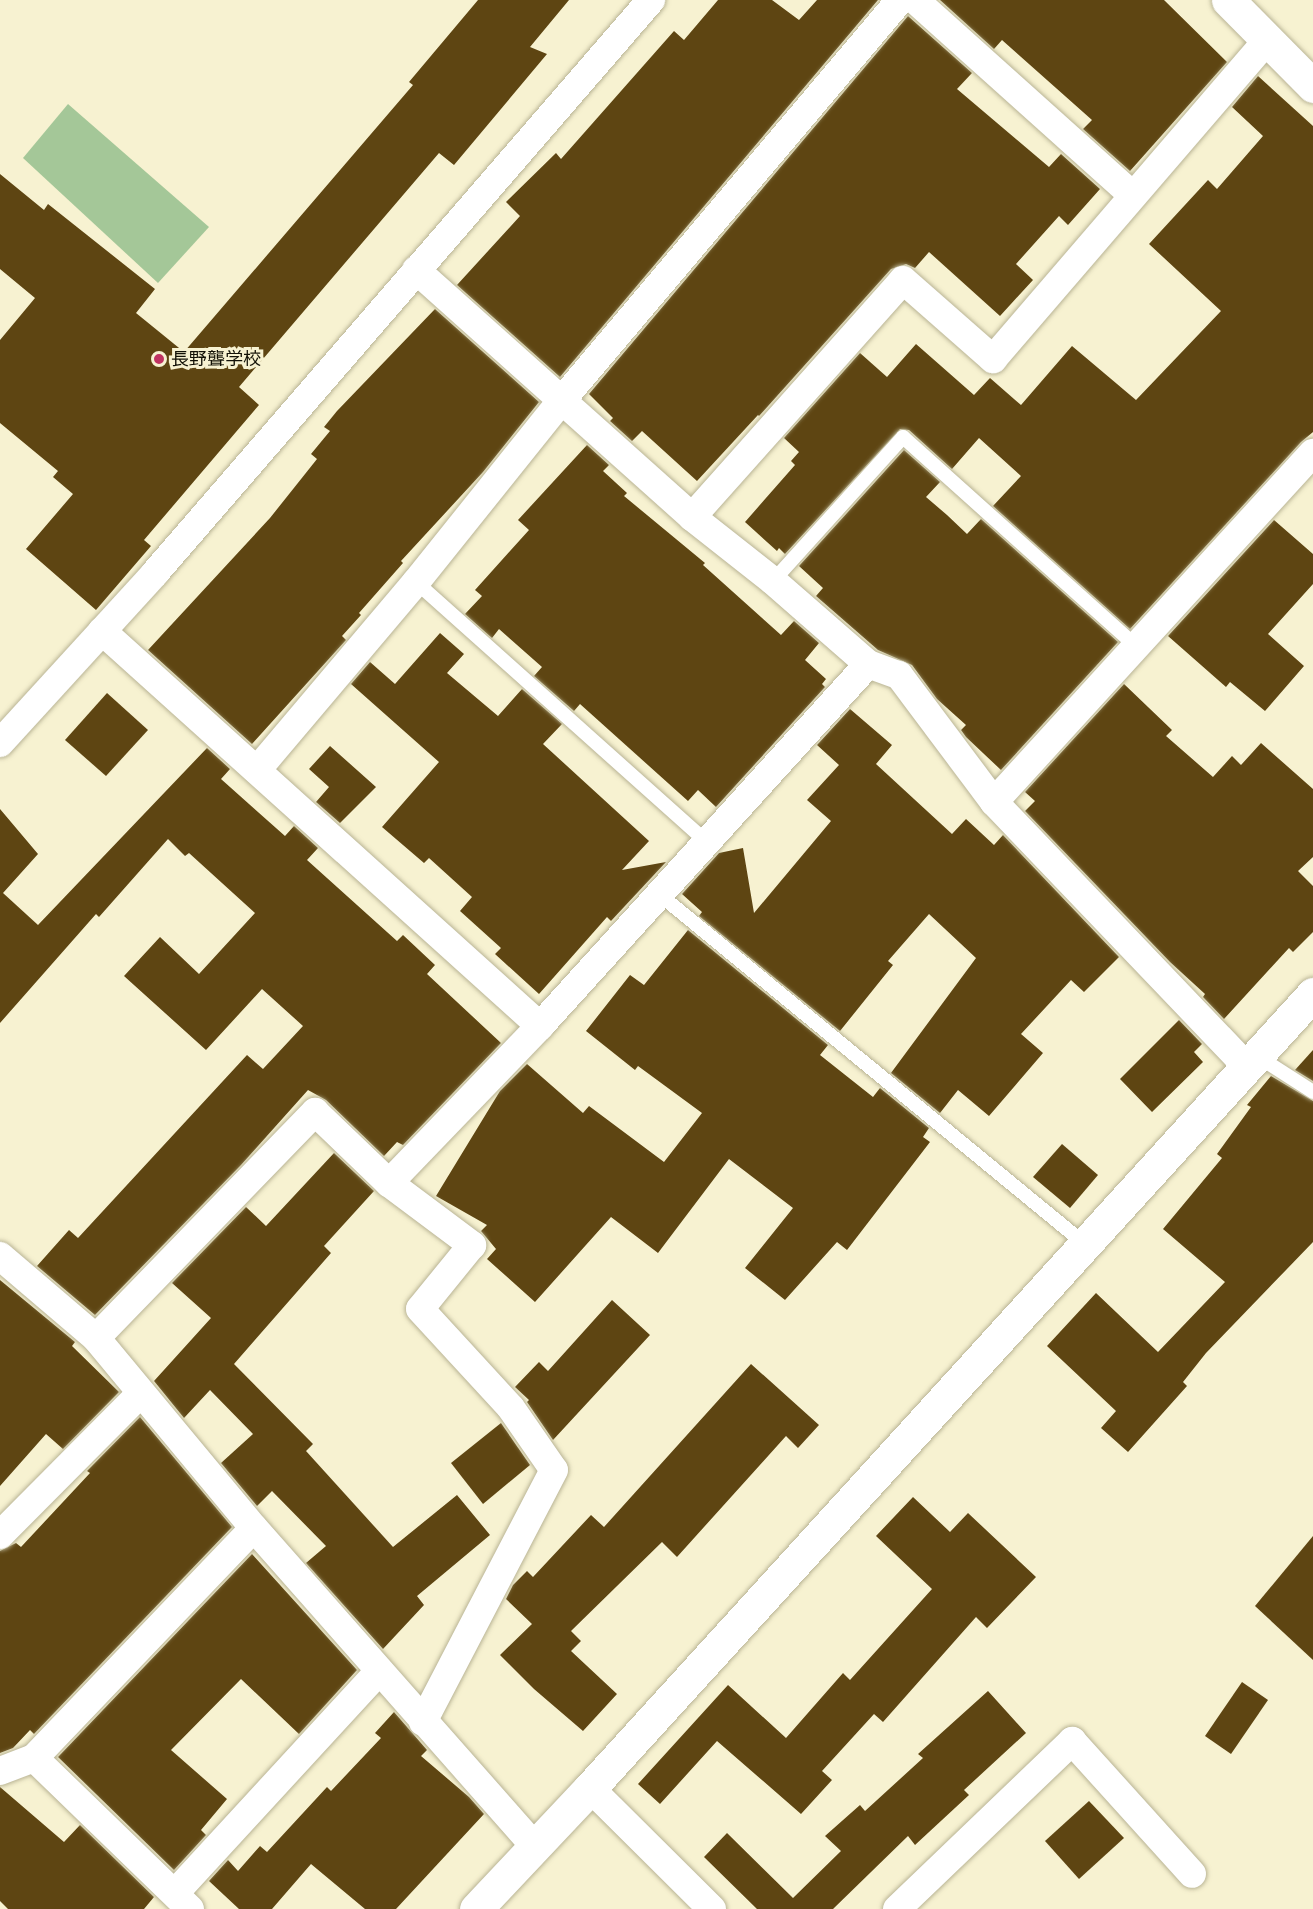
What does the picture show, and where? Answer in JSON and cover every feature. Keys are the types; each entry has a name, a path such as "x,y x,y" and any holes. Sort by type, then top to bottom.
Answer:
{"street":[{"path":"0,743 102,631 651,0"},
{"path":"257,770 416,582 562,400 900,0"},
{"path":"915,0 1132,195"},
{"path":"1228,0 1313,86"},
{"path":"692,517 903,280 993,359 1266,40"},
{"path":"416,270 692,517 773,581 868,664 899,675 994,802 1252,1061"},
{"path":"994,802 1313,453"},
{"path":"102,631 540,1026"},
{"path":"389,1183 540,1026 868,664"},
{"path":"476,1909 590,1788 1313,994"},
{"path":"96,1338 315,1112 389,1183 472,1245 420,1309 511,1408 554,1470 423,1722"},
{"path":"0,1256 96,1338 140,1394 254,1528 534,1846"},
{"path":"0,1535 140,1394"},
{"path":"0,1771 34,1758 254,1528"},
{"path":"34,1758 182,1901 379,1671"},
{"path":"897,1909 1072,1741 1192,1874"},
{"path":"590,1788 712,1909"}],"lane":[{"path":"773,581 903,437 1137,646"},
{"path":"416,582 707,842"},
{"path":"659,894 1085,1244"},
{"path":"1252,1061 1313,1092"}],"shaded area":[{"path":"68,104 209,227 158,283 23,158"}],"building":[{"path":"478,0 569,0 530,47 547,54 454,165 439,153 239,387 259,405 144,540 151,546 96,610 26,549 73,494 53,477 58,471 0,423 0,340 35,298 0,269 0,174 44,210 48,204 155,289 136,313 184,352 413,85 409,82"},
{"path":"718,0 772,0 799,20 817,0 878,0 560,377 457,285 520,216 506,202 556,153 561,159 674,31 684,40"},
{"path":"940,0 1164,0 1227,62 1130,171 1083,129 1092,120 1002,40 994,49"},
{"path":"908,16 972,73 957,89 1049,167 1061,154 1100,189 1068,225 1059,216 1016,264 1033,280 1000,316 929,252 915,268 906,264 891,269 759,416 697,481 642,431 632,441 610,421 613,418 589,394"},
{"path":"1258,76 1313,126 1313,432 1301,442 1130,629 993,506 1021,476 979,438 952,469 909,430 900,429 785,554 779,548 777,551 745,522 795,465 791,461 799,452 784,438 860,353 887,377 916,344 974,395 990,378 1021,405 1072,346 1136,400 1221,311 1149,244 1208,180 1217,189 1263,136 1232,107"},
{"path":"435,309 539,402 483,472 401,561 403,563 342,636 346,640 252,744 148,650 270,518 317,459 311,454 330,431 324,427 337,411"},
{"path":"587,445 609,465 603,471 627,493 624,496 705,563 703,565 781,635 794,621 819,643 805,660 826,679 822,684 825,687 716,807 698,790 688,801 580,704 574,711 534,676 542,667 499,629 492,638 465,614 482,596 475,590 529,530 518,520"},
{"path":"904,450 940,482 926,497 967,534 981,519 1118,642 1001,770 966,737 961,730 966,725 937,699 912,665 878,650 816,596 823,588 799,566"},
{"path":"1274,520 1313,554 1313,584 1268,634 1304,666 1265,711 1230,682 1226,687 1168,636"},
{"path":"440,633 464,654 447,673 498,716 522,689 562,724 543,744 649,841 622,870 666,862 611,921 607,917 539,994 495,954 501,948 460,911 472,897 429,858 424,863 382,827 439,762 351,684 370,662 395,684"},
{"path":"1124,684 1172,730 1166,736 1213,777 1232,756 1241,765 1261,743 1313,789 1313,857 1298,871 1313,886 1313,932 1293,952 1289,948 1224,1019 1203,997 1205,994 1170,962 1025,811 1035,801 1025,792"},
{"path":"107,693 148,730 106,776 65,740"},
{"path":"850,709 892,745 876,764 952,834 966,819 994,845 1003,835 1119,957 1084,992 1071,980 1021,1034 1043,1053 989,1116 958,1090 940,1113 891,1073 976,958 929,914 888,961 893,965 840,1031 699,916 702,912 682,894 719,853 743,848 754,913 831,821 807,800 839,765 817,745"},
{"path":"330,746 376,787 340,823 316,802 329,787 309,769"},
{"path":"207,748 230,769 221,779 285,836 294,826 318,848 307,860 397,941 403,935 435,965 427,974 501,1043 403,1145 397,1142 384,1156 326,1100 308,1090 241,1165 95,1315 37,1266 69,1230 78,1238 247,1055 263,1069 303,1026 262,989 206,1050 124,976 160,937 199,974 255,913 189,853 185,856 168,839 99,917 96,914 0,1023 0,809 38,854 3,893 38,925"},
{"path":"688,930 828,1045 820,1055 873,1097 880,1088 929,1128 923,1137 930,1142 847,1250 837,1242 785,1300 745,1268 793,1208 729,1159 658,1253 611,1217 535,1302 487,1259 496,1249 481,1231 487,1225 436,1196 500,1091 527,1064 583,1113 589,1106 664,1162 702,1113 638,1066 635,1070 586,1031 630,975 644,985"},
{"path":"1179,1020 1202,1044 1194,1052 1203,1062 1152,1112 1120,1079"},
{"path":"1313,1050 1313,1081 1295,1070"},
{"path":"1271,1076 1313,1101 1313,1242 1206,1353 1183,1382 1187,1386 1128,1452 1101,1428 1116,1411 1047,1346 1096,1293 1158,1352 1225,1282 1163,1229 1222,1158 1217,1154 1251,1107 1247,1105"},
{"path":"1062,1144 1098,1175 1070,1208 1033,1177"},
{"path":"334,1153 374,1191 324,1246 331,1253 234,1364 313,1444 306,1451 393,1547 457,1495 490,1535 417,1596 424,1605 383,1649 306,1563 326,1546 272,1491 257,1506 221,1463 253,1434 210,1390 184,1418 154,1381 211,1318 172,1283 246,1207 266,1226"},
{"path":"0,1280 75,1342 72,1346 119,1392 63,1449 46,1434 0,1486"},
{"path":"612,1300 650,1335 553,1440 527,1402 529,1400 515,1387 539,1362 548,1371"},
{"path":"751,1364 819,1425 798,1448 786,1436 677,1557 662,1542 571,1631 581,1641 571,1651 617,1694 583,1731 534,1689 500,1655 532,1624 506,1599 513,1585 527,1571 533,1577 591,1515 604,1527"},
{"path":"140,1417 232,1527 34,1734 30,1730 13,1748 0,1753 0,1551 16,1543 21,1547 90,1473 87,1471"},
{"path":"501,1423 530,1465 483,1504 451,1463"},
{"path":"913,1497 950,1532 968,1513 1036,1577 987,1628 976,1617 883,1722 874,1714 822,1771 832,1780 801,1814 717,1741 660,1804 638,1784 728,1685 786,1738 843,1673 850,1680 932,1589 876,1536"},
{"path":"1313,1536 1313,1660 1255,1606"},
{"path":"252,1554 357,1670 299,1734 241,1679 171,1750 227,1799 201,1830 206,1835 174,1870 58,1757"},
{"path":"1242,1682 1268,1700 1231,1754 1205,1736"},
{"path":"988,1691 1026,1733 964,1790 969,1795 915,1845 908,1836 833,1909 757,1909 704,1857 727,1833 793,1898 841,1851 825,1836 860,1805 865,1811 923,1758 918,1754"},
{"path":"394,1712 427,1750 421,1756 469,1797 484,1814 396,1909 365,1909 311,1864 272,1909 239,1909 209,1881 228,1860 238,1871 260,1846 267,1852 327,1787 331,1791 381,1738 375,1733"},
{"path":"0,1787 64,1842 80,1825 154,1897 144,1909 8,1909 0,1901"},
{"path":"1089,1801 1124,1838 1079,1879 1045,1841"}],"place":[{"name":"長野聾学校","path":"159,359"}]}
